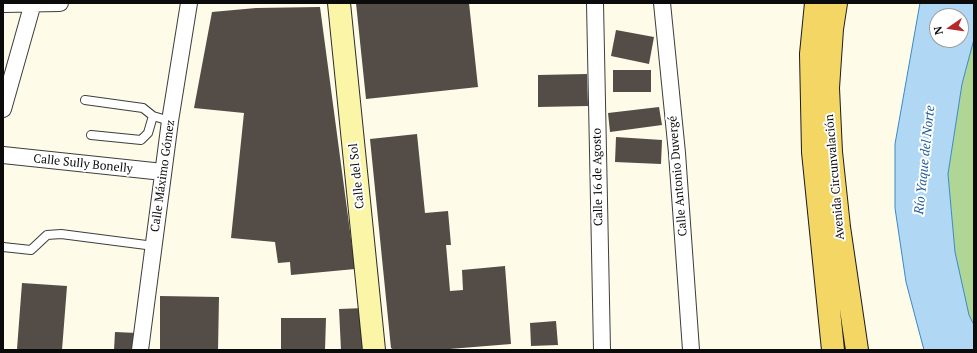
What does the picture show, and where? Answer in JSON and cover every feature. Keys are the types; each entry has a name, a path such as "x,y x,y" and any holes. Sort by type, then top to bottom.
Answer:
{"main road":[{"name":"Calle del Sol","path":"339,3 374,350"},
{"name":"Avenida Circunvalación","path":"816,3 811,54 812,152 832,350"},
{"name":"Avenida Circunvalación","path":"836,3 832,29 828,88 831,152 851,349"}],"street":[{"path":"3,4 60,3"},
{"name":"Calle Máximo Gómez","path":"140,350 170,121 189,3"},
{"name":"Calle 16 de Agosto","path":"595,3 602,350"},
{"name":"Calle Antonio Duvergé","path":"662,3 677,154 691,350"},
{"path":"3,109 33,4"},
{"name":"Calle Sully Bonelly","path":"3,155 163,172"},
{"path":"823,350 825,278"}],"lane":[{"path":"85,100 143,108 153,116 170,121"},
{"path":"91,135 141,140 148,133 153,116"},
{"path":"3,247 31,250 47,235 61,234 154,246"}],"green space":[{"path":"974,39 974,324 969,315 955,252 948,174 962,84"}],"water":[{"name":"Río Yaque del Norte","path":"920,3 974,3 974,39 962,84 948,174 955,252 969,315 974,325 974,350 924,350 906,282 895,208 895,144"}],"building":[{"path":"356,3 469,3 478,87 366,99"},
{"path":"320,7 355,269 291,275 290,262 278,263 275,242 231,238 244,113 194,108 212,12 256,8"},
{"path":"616,30 654,37 649,64 611,56"},
{"path":"613,70 651,70 651,92 613,92"},
{"path":"587,74 588,106 538,107 538,75"},
{"path":"659,107 662,125 610,132 608,113"},
{"path":"417,134 425,213 448,211 451,245 446,245 450,291 463,290 462,270 505,266 511,344 437,350 394,350 391,348 370,139"},
{"path":"616,137 662,140 661,164 615,162"},
{"path":"22,283 67,286 62,350 17,349"},
{"path":"160,296 219,297 218,350 160,350"},
{"path":"365,308 366,343 361,350 341,350 339,309"},
{"path":"281,318 326,318 325,350 281,350"},
{"path":"556,321 558,345 531,346 530,323"},
{"path":"115,332 137,333 135,350 114,350"}]}
